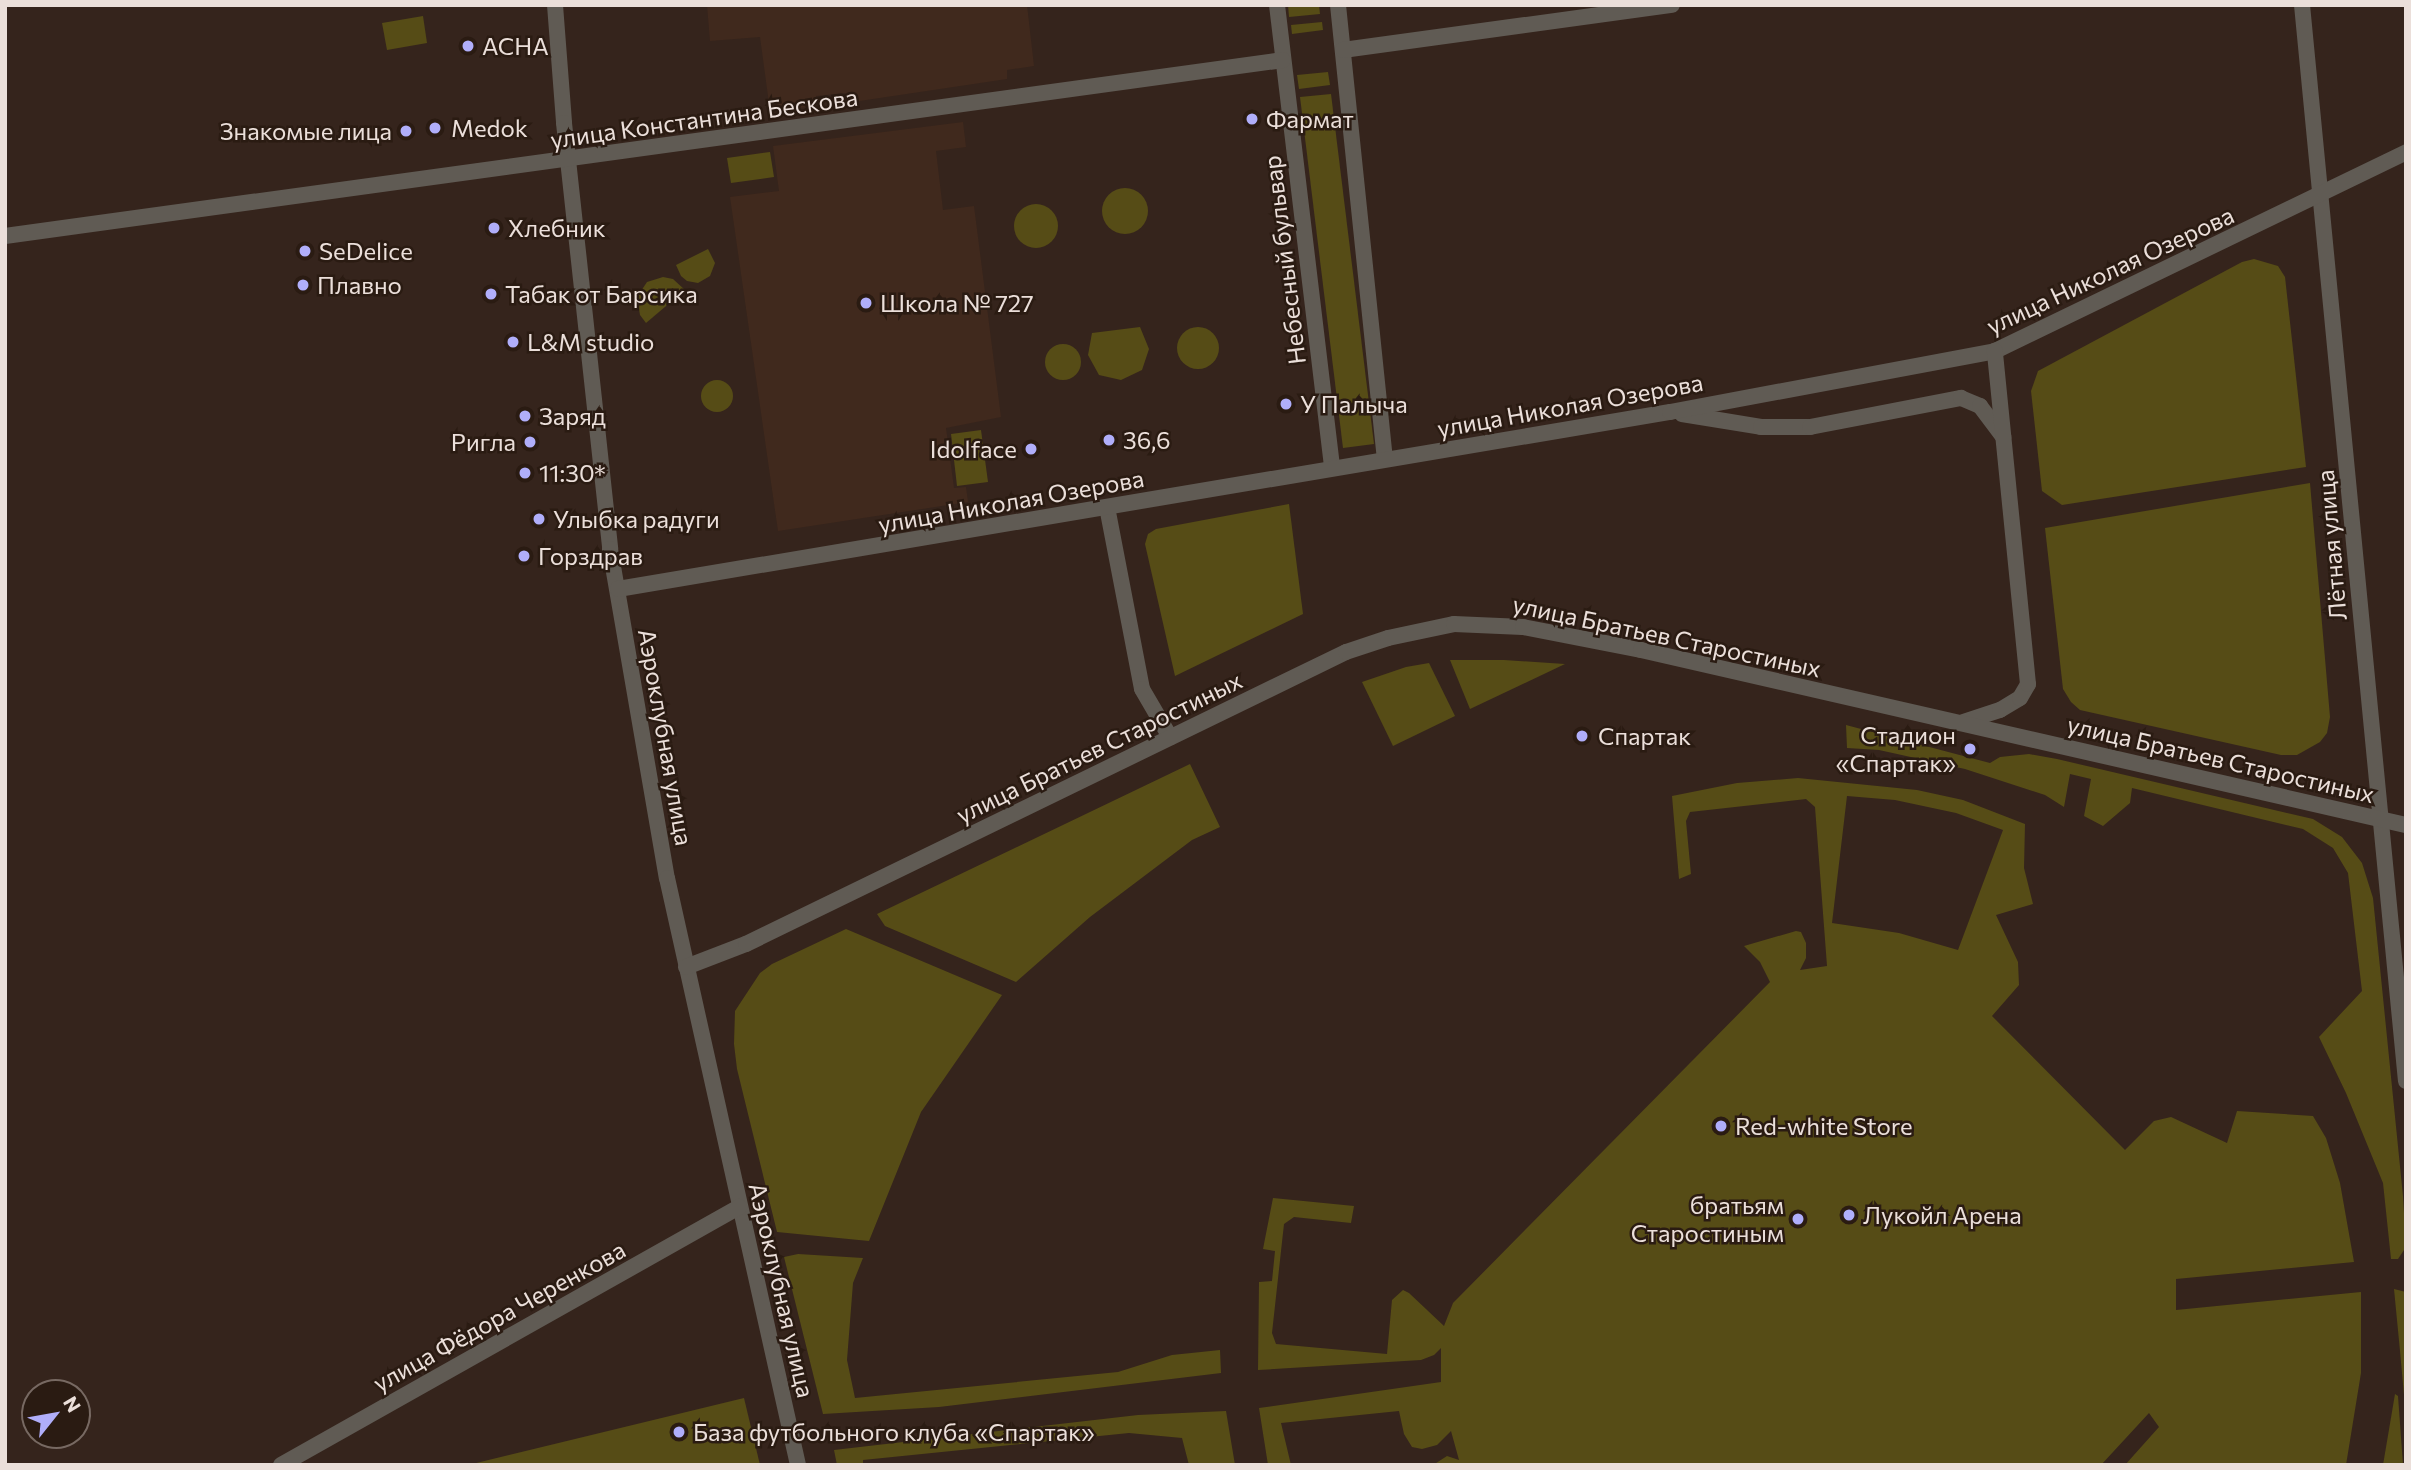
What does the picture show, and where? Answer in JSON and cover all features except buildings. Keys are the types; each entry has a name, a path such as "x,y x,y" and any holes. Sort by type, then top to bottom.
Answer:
{"street":[{"name":"Аэроклубная улица","path":"555,5 610,549 667,878 799,1465"},
{"name":"Небесный бульвар","path":"1277,5 1332,468"},
{"path":"1338,5 1385,459"},
{"path":"1343,50 1672,5"},
{"name":"Лётная улица","path":"2302,5 2406,1081"},
{"name":"улица Константина Бескова","path":"5,236 1283,61"},
{"name":"улица Николая Озерова","path":"618,589 1670,412 1996,351 2406,152"},
{"path":"1961,723 2000,710 2020,698 2028,684 1996,351"},
{"path":"1670,412 1761,427 1810,427 1962,398 1980,405 2004,438"},
{"path":"1107,507 1142,689 1170,737"},
{"name":"улица Братьев Старостиных","path":"686,967 746,944 1346,652 1388,638 1454,624 1536,629 2406,825"},
{"name":"улица Фёдора Черенкова","path":"281,1465 739,1207"}],"shaded area":[{"path":"707,5 1027,5 1034,66 1007,70 1007,79 846,103 845,93 816,96 817,106 770,111 760,37 710,41"},
{"path":"1288,5 1319,5 1320,14 1289,17"},
{"path":"423,16 427,43 387,50 382,23"},
{"path":"1322,22 1323,30 1292,34 1291,25"},
{"path":"1328,72 1330,85 1299,89 1297,75"},
{"path":"1331,94 1374,444 1343,448 1300,97"},
{"name":"Школа № 727","path":"963,122 966,147 936,151 943,210 974,206 1001,417 946,428 954,488 966,487 968,502 778,531 730,197 779,191 773,146"},
{"path":"770,152 774,177 731,183 727,158"},
{"path":"1125,188 1142,194 1148,211 1142,228 1125,234 1108,228 1102,211 1108,194"},
{"path":"1036,204 1051,211 1058,226 1051,241 1036,248 1021,241 1014,226 1021,211"},
{"path":"708,249 715,263 710,276 698,283 687,281 681,276 676,265"},
{"path":"2254,259 2278,266 2285,277 2306,467 2062,505 2042,491 2031,391 2038,371 2242,262"},
{"path":"663,277 673,279 685,290 646,323 640,315 637,297 647,282"},
{"path":"1140,327 1149,349 1142,370 1121,380 1099,375 1088,355 1092,333"},
{"path":"1198,327 1213,333 1219,348 1213,363 1198,369 1183,363 1177,348 1183,333"},
{"path":"1063,344 1076,349 1081,362 1076,375 1063,380 1050,375 1045,362 1050,349"},
{"path":"717,380 728,385 733,396 728,407 717,412 706,407 701,396 706,385"},
{"path":"981,430 988,482 957,486 951,434"},
{"path":"2310,483 2330,717 2327,733 2320,742 2297,755 2281,755 2080,710 2071,702 2063,689 2045,528"},
{"path":"1289,504 1303,614 1175,676 1145,544 1148,534 1156,529"},
{"path":"1450,660 1504,660 1565,664 1470,709"},
{"path":"1429,663 1455,716 1393,746 1362,682 1406,667"},
{"path":"1846,725 1990,763 2000,757 2029,754 2057,759 2313,819 2342,837 2362,863 2373,898 2403,1196 2406,1247 2398,1259 2391,1259 2383,1183 2346,1093 2319,1037 2362,991 2348,873 2333,848 2303,829 2132,788 2130,803 2103,826 2084,816 2091,779 2070,774 2064,807 2045,795 1965,769 1879,750 1847,748"},
{"path":"1190,764 1220,827 1192,840 1090,917 1016,982 885,926 877,914"},
{"name":"Лукойл Арена","path":"1798,778 1917,790 1963,800 2025,824 2024,868 2033,904 1996,915 2018,962 2019,985 1992,1016 2125,1150 2154,1121 2171,1117 2227,1143 2237,1111 2313,1116 2326,1138 2340,1183 2354,1262 2176,1279 2176,1310 2361,1292 2361,1373 2346,1465 2125,1465 2159,1427 2149,1413 2101,1465 1433,1465 1447,1456 1459,1460 1451,1431 1437,1445 1422,1449 1412,1447 1404,1434 1399,1411 1281,1423 1291,1465 1268,1465 1259,1408 1441,1382 1441,1348 1434,1355 1421,1360 1258,1370 1259,1282 1272,1281 1275,1251 1263,1249 1273,1198 1354,1206 1351,1223 1294,1217 1284,1224 1272,1333 1276,1344 1387,1354 1392,1300 1403,1290 1409,1293 1444,1326 1453,1303 1770,982 1760,962 1744,946 1796,931 1801,932 1806,943 1806,958 1800,970 1827,966 1815,807 1806,799 1690,812 1686,821 1691,874 1679,879 1672,796 1737,783","holes":["1847,796 1895,800 1956,813 2003,830 1958,950 1899,933 1832,923"]},
{"path":"846,929 1002,995 921,1112 869,1241 777,1232 737,1069 734,1044 735,1011 760,973 772,964"},
{"path":"798,1254 863,1258 853,1283 847,1360 855,1398 1118,1372 1172,1355 1220,1350 1221,1373 939,1407 823,1414 784,1257"},
{"path":"2394,1289 2406,1292 2406,1417 2400,1351"},
{"path":"2395,1394 2398,1396 2403,1465 2383,1465"},
{"name":"База футбольного клуба «Спартак»","path":"744,1398 760,1465 468,1465"},
{"path":"1226,1411 1235,1465 1189,1465 1182,1438 1129,1433 863,1460 863,1465 837,1465 834,1450 1138,1415"}],"place":[{"name":"АСНА","path":"468,46"},
{"name":"Фармат","path":"1252,119"},
{"name":"Medok","path":"435,128"},
{"name":"Знакомые лица","path":"406,131"},
{"name":"Хлебник","path":"494,228"},
{"name":"SeDelice","path":"305,251"},
{"name":"Плавно","path":"303,285"},
{"name":"Табак от Барсика","path":"491,294"},
{"name":"Школа № 727","path":"866,303"},
{"name":"L&M studio","path":"513,342"},
{"name":"У Палыча","path":"1286,404"},
{"name":"Заряд","path":"525,416"},
{"name":"36,6","path":"1109,440"},
{"name":"Ригла","path":"530,442"},
{"name":"Idolface","path":"1031,449"},
{"name":"11:30*","path":"525,473"},
{"name":"Улыбка радуги","path":"539,519"},
{"name":"Горздрав","path":"524,556"},
{"name":"Спартак","path":"1582,736"},
{"name":"Стадион «Спартак»","path":"1970,749"},
{"name":"Red-white Store","path":"1721,1126"},
{"name":"Лукойл Арена","path":"1849,1215"},
{"name":"братьям Старостиным","path":"1798,1219"},
{"name":"База футбольного клуба «Спартак»","path":"679,1432"}]}
